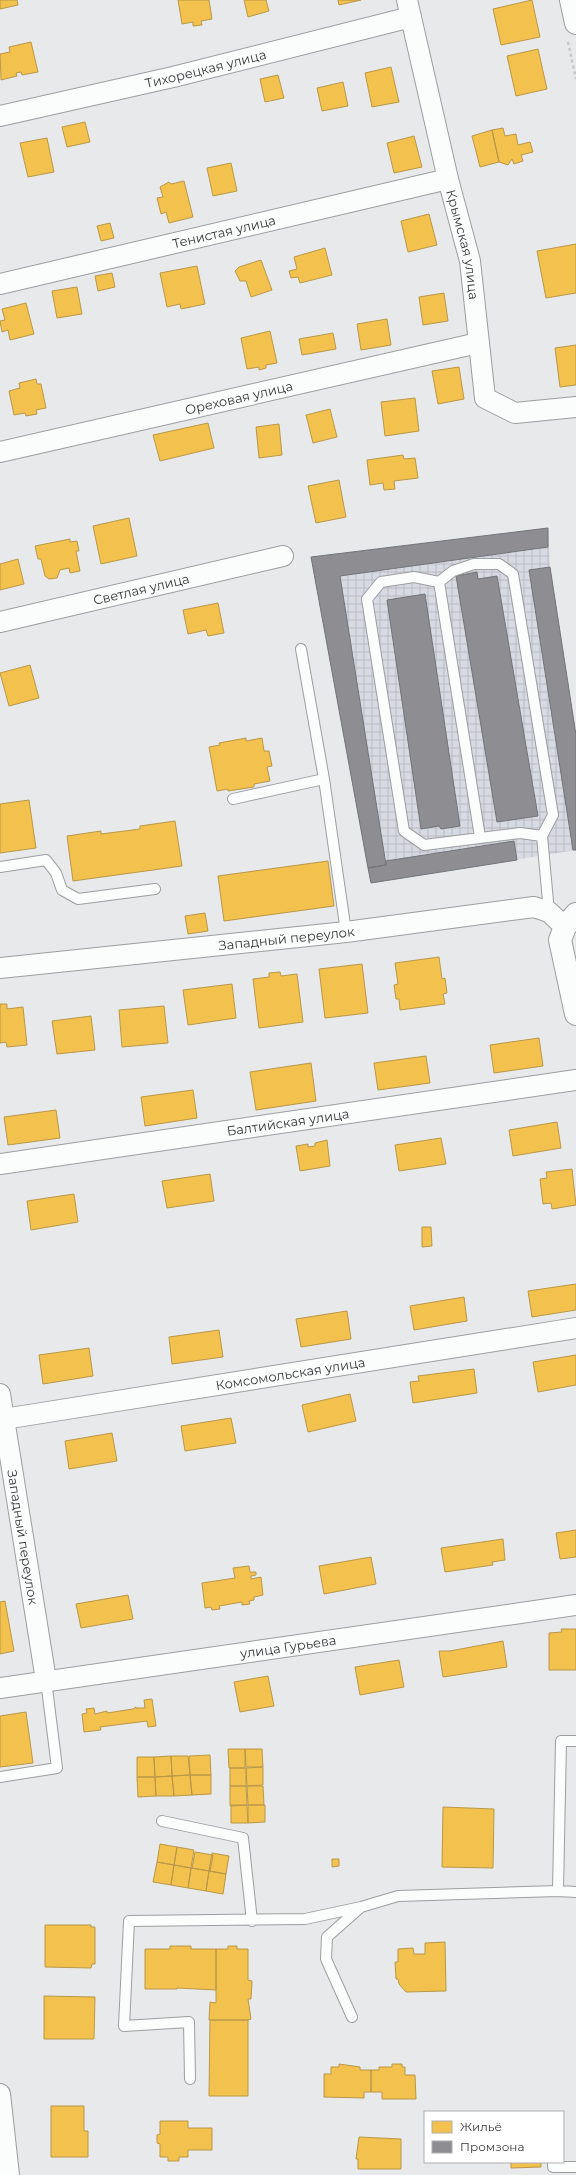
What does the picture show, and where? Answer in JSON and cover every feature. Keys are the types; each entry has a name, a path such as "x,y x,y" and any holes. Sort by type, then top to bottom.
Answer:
{"street":[{"path":"571,0 576,23"},
{"name":"Тихорецкая улица","path":"0,116 173,77 409,9"},
{"name":"Крымская улица","path":"409,9 448,180 470,261 485,398 515,413 576,407"},
{"name":"Тенистая улица","path":"0,284 448,180"},
{"name":"Ореховая улица","path":"0,452 478,343"},
{"name":"Светлая улица","path":"0,622 283,556"},
{"name":"Западный переулок","path":"0,968 346,932 534,907 549,912"},
{"path":"549,912 571,920 560,940 576,1014"},
{"name":"Балтийская улица","path":"0,1164 576,1080"},
{"name":"Комсомольская улица","path":"4,1419 576,1328"},
{"name":"Западный переулок","path":"0,1394 46,1680"},
{"name":"улица Гурьева","path":"0,1688 46,1680 576,1605"},
{"path":"0,2094 9,2175"}],"lane":[{"path":"542,836 520,833 424,845 404,831 367,599 381,582 414,577 439,582 453,571 474,564 499,564 513,574 553,815 542,836 549,912"},
{"path":"439,582 480,837"},
{"path":"301,648 324,779 346,932"},
{"path":"233,799 324,779"},
{"path":"0,867 46,860 56,873 62,890 78,899 155,889"},
{"path":"0,1777 57,1768 46,1680"},
{"path":"558,1891 561,1741 576,1741"},
{"path":"162,1821 243,1838 252,1921"},
{"path":"190,2079 189,2022 124,2026 129,1921 252,1921 306,1919 361,1907 398,1896 558,1891 576,1892"},
{"path":"352,2017 326,1959 327,1937 361,1907"},
{"path":"552,2163 553,2168 576,2167"}],"shaded area":[{"path":"548,528 550,567 576,735 576,850 371,883 311,557"}],"building: Жильё":[{"path":"0,0 17,0 18,5 0,9"},
{"path":"178,0 209,0 212,19 201,21 202,25 193,26 193,22 182,24"},
{"path":"244,0 266,0 269,11 248,17"},
{"path":"338,0 361,0 339,5"},
{"path":"532,0 540,37 501,45 493,9"},
{"path":"31,42 38,72 22,75 21,72 16,73 17,76 1,80 0,54 10,52 9,47"},
{"path":"538,49 547,89 516,96 507,56"},
{"path":"391,67 399,102 372,107 365,73"},
{"path":"278,75 284,98 265,102 260,79"},
{"path":"343,82 348,106 322,111 317,88"},
{"path":"85,122 90,142 67,147 62,127"},
{"path":"503,128 505,136 516,134 518,145 530,142 533,152 521,155 523,161 514,164 512,159 508,165 499,162 492,130"},
{"path":"492,130 499,162 480,167 472,136"},
{"path":"414,136 422,167 394,173 387,143"},
{"path":"47,138 54,172 28,177 20,143"},
{"path":"231,163 237,191 213,196 207,168"},
{"path":"184,181 193,217 169,223 166,212 161,214 157,198 163,197 160,187 169,182 171,184"},
{"path":"429,214 437,245 408,252 401,221"},
{"path":"110,223 114,238 101,241 97,226"},
{"path":"576,244 576,293 546,298 537,251"},
{"path":"325,248 332,275 300,283 298,277 291,278 289,271 297,269 294,257"},
{"path":"261,260 272,290 251,297 246,281 240,281 235,271 239,267"},
{"path":"197,266 205,304 181,309 180,304 167,307 160,273"},
{"path":"112,273 115,287 98,291 95,276"},
{"path":"77,287 82,314 57,318 52,291"},
{"path":"444,293 448,321 423,325 419,297"},
{"path":"26,303 34,334 10,340 8,330 2,332 0,321 5,320 2,309"},
{"path":"387,319 391,345 361,350 357,324"},
{"path":"270,331 277,363 266,365 266,368 259,370 259,367 247,369 241,338"},
{"path":"333,333 336,349 302,355 299,339"},
{"path":"576,345 576,385 560,387 555,348"},
{"path":"459,367 464,399 438,404 432,371"},
{"path":"36,379 37,384 41,384 46,408 36,410 37,414 26,416 25,413 14,415 9,391 20,388 19,383"},
{"path":"415,398 419,431 385,436 381,402"},
{"path":"330,409 337,437 313,443 306,415"},
{"path":"208,423 214,448 160,461 153,435"},
{"path":"279,424 282,455 259,458 256,427"},
{"path":"403,455 404,459 415,458 418,478 394,481 395,489 384,490 383,483 370,485 367,460"},
{"path":"339,480 346,517 316,523 308,486"},
{"path":"129,518 137,556 101,564 93,526"},
{"path":"70,539 70,542 77,541 79,551 76,551 80,571 70,573 69,568 60,570 57,578 49,579 45,576 41,559 38,559 35,546"},
{"path":"18,559 24,584 0,590 0,564"},
{"path":"218,603 224,633 208,636 206,630 188,634 183,610"},
{"path":"30,665 39,698 9,706 0,673"},
{"path":"246,738 246,741 262,738 264,751 269,751 272,766 267,767 270,781 254,784 254,787 217,791 209,747 220,745 219,743"},
{"path":"29,800 36,848 0,853 0,804"},
{"path":"175,821 182,866 73,881 67,836 101,831 101,834 140,829 140,826"},
{"path":"328,861 334,906 224,921 218,876"},
{"path":"205,913 208,931 188,934 185,916"},
{"path":"439,957 442,979 445,978 447,993 443,994 445,1004 400,1010 399,999 396,999 394,985 398,984 395,963"},
{"path":"362,964 368,1013 325,1018 319,969"},
{"path":"280,972 281,976 297,974 303,1022 259,1028 253,979 269,977 269,973"},
{"path":"232,984 236,1018 188,1025 183,990"},
{"path":"0,1004 7,1004 7,1009 23,1007 27,1045 7,1047 6,1042 0,1043"},
{"path":"164,1006 168,1043 122,1047 119,1010"},
{"path":"91,1016 95,1050 57,1054 52,1021"},
{"path":"539,1038 543,1066 494,1073 490,1045"},
{"path":"426,1056 430,1083 378,1090 374,1063"},
{"path":"311,1063 316,1101 256,1110 250,1072"},
{"path":"193,1090 197,1118 145,1126 141,1097"},
{"path":"56,1110 60,1138 8,1145 4,1117"},
{"path":"557,1122 561,1148 513,1156 509,1130"},
{"path":"441,1138 446,1164 399,1171 395,1145"},
{"path":"327,1140 330,1166 300,1171 296,1146 308,1144 308,1147 315,1146 315,1143"},
{"path":"572,1169 576,1205 552,1209 551,1203 543,1204 540,1179 547,1178 546,1172"},
{"path":"210,1174 214,1201 167,1208 162,1181"},
{"path":"74,1194 78,1222 31,1230 27,1201"},
{"path":"422,1227 431,1227 432,1246 422,1247"},
{"path":"576,1284 576,1310 532,1317 528,1291"},
{"path":"464,1297 467,1321 414,1330 410,1306"},
{"path":"347,1311 351,1339 301,1347 296,1319"},
{"path":"219,1330 223,1357 172,1364 169,1337"},
{"path":"89,1348 93,1376 43,1384 39,1355"},
{"path":"576,1355 576,1385 538,1392 533,1362"},
{"path":"474,1369 477,1393 413,1403 410,1382 419,1381 418,1376"},
{"path":"350,1394 356,1421 308,1432 302,1405"},
{"path":"231,1418 236,1443 185,1451 181,1426"},
{"path":"112,1433 117,1461 69,1469 65,1441"},
{"path":"576,1530 576,1557 560,1559 556,1533"},
{"path":"503,1539 505,1560 492,1562 493,1565 445,1572 441,1548"},
{"path":"371,1557 376,1584 324,1594 319,1566"},
{"path":"249,1566 250,1572 256,1572 256,1575 251,1576 251,1579 261,1577 263,1595 254,1597 254,1600 249,1601 250,1604 242,1605 242,1602 219,1606 220,1609 212,1610 211,1607 205,1608 202,1583 235,1578 233,1568"},
{"path":"128,1595 133,1619 81,1628 76,1604"},
{"path":"5,1601 14,1651 0,1654 0,1602"},
{"path":"561,1629 576,1629 576,1670 549,1670 549,1633 562,1632"},
{"path":"503,1641 507,1667 443,1677 439,1651 450,1651"},
{"path":"399,1660 404,1687 360,1695 355,1667"},
{"path":"268,1676 274,1706 240,1712 234,1682"},
{"path":"152,1699 156,1726 148,1727 147,1721 100,1727 101,1730 84,1732 82,1714 87,1713 86,1709 94,1708 95,1714 107,1711 107,1713 133,1709 136,1707 145,1708 144,1700"},
{"path":"26,1712 33,1763 0,1767 0,1716"},
{"path":"228,1749 245,1749 245,1768 229,1768"},
{"path":"245,1749 262,1749 263,1767 246,1767"},
{"path":"210,1755 211,1775 190,1775 189,1756"},
{"path":"171,1756 188,1756 190,1775 172,1776"},
{"path":"171,1756 172,1776 155,1777 154,1757"},
{"path":"137,1757 154,1757 155,1777 137,1777"},
{"path":"263,1767 263,1785 247,1786 246,1768"},
{"path":"230,1768 246,1768 246,1786 230,1786"},
{"path":"190,1775 211,1775 211,1794 192,1795"},
{"path":"190,1775 192,1795 174,1796 172,1776"},
{"path":"172,1776 174,1796 156,1796 155,1777"},
{"path":"137,1777 155,1777 156,1796 138,1797"},
{"path":"230,1786 246,1786 247,1805 230,1806"},
{"path":"247,1786 263,1786 264,1805 248,1805"},
{"path":"231,1805 247,1805 248,1823 231,1823"},
{"path":"248,1805 265,1805 265,1822 248,1823"},
{"path":"443,1807 494,1809 493,1868 442,1867"},
{"path":"160,1844 177,1847 174,1865 157,1862"},
{"path":"177,1847 194,1850 191,1868 174,1865"},
{"path":"195,1852 213,1855 210,1871 192,1868"},
{"path":"212,1853 229,1856 226,1874 209,1871"},
{"path":"332,1859 339,1859 339,1866 332,1867"},
{"path":"157,1862 174,1865 171,1885 153,1882"},
{"path":"174,1865 191,1868 188,1888 171,1885"},
{"path":"191,1868 209,1871 206,1891 188,1888"},
{"path":"209,1871 226,1874 223,1894 206,1891"},
{"path":"45,1925 91,1925 91,1927 95,1927 95,1964 92,1964 91,1968 45,1967"},
{"path":"445,1942 446,1991 406,1992 399,1984 398,1979 396,1979 395,1962 398,1962 398,1949 413,1948 414,1954 425,1954 425,1943"},
{"path":"170,1946 191,1946 191,1949 216,1949 216,1990 177,1988 145,1989 145,1949 170,1949"},
{"path":"228,1946 237,1946 237,1949 248,1949 248,1980 252,1981 251,1999 248,1999 251,2019 248,2020 209,2020 210,2002 216,2003 216,1949 228,1949"},
{"path":"44,1996 95,1997 94,2039 44,2039"},
{"path":"210,2020 248,2020 248,2096 209,2096"},
{"path":"339,2064 360,2067 360,2070 371,2070 371,2092 364,2092 364,2098 324,2097 324,2074 331,2074 331,2067 339,2067"},
{"path":"392,2064 402,2064 402,2067 405,2067 405,2075 415,2075 416,2099 382,2099 382,2092 371,2092 371,2070 379,2070 379,2067 392,2067"},
{"path":"51,2106 84,2106 84,2131 88,2131 88,2157 51,2157"},
{"path":"160,2121 188,2121 188,2128 212,2128 212,2150 188,2150 188,2157 179,2157 179,2161 168,2161 168,2157 160,2157 160,2144 157,2143 157,2135 160,2134"},
{"path":"359,2137 401,2139 401,2169 358,2169 358,2159 356,2159"},
{"path":"511,2163 541,2163 541,2167 511,2168"}],"building: Промзона":[{"path":"548,528 548,547 340,576 386,865 368,868 311,557"},
{"path":"550,567 576,735 576,850 573,850 529,570"},
{"path":"477,572 478,579 497,576 538,816 497,822 456,576"},
{"path":"425,594 460,826 441,829 439,826 421,829 387,600"},
{"path":"514,841 517,860 371,883 368,868 386,865 386,861"}]}
